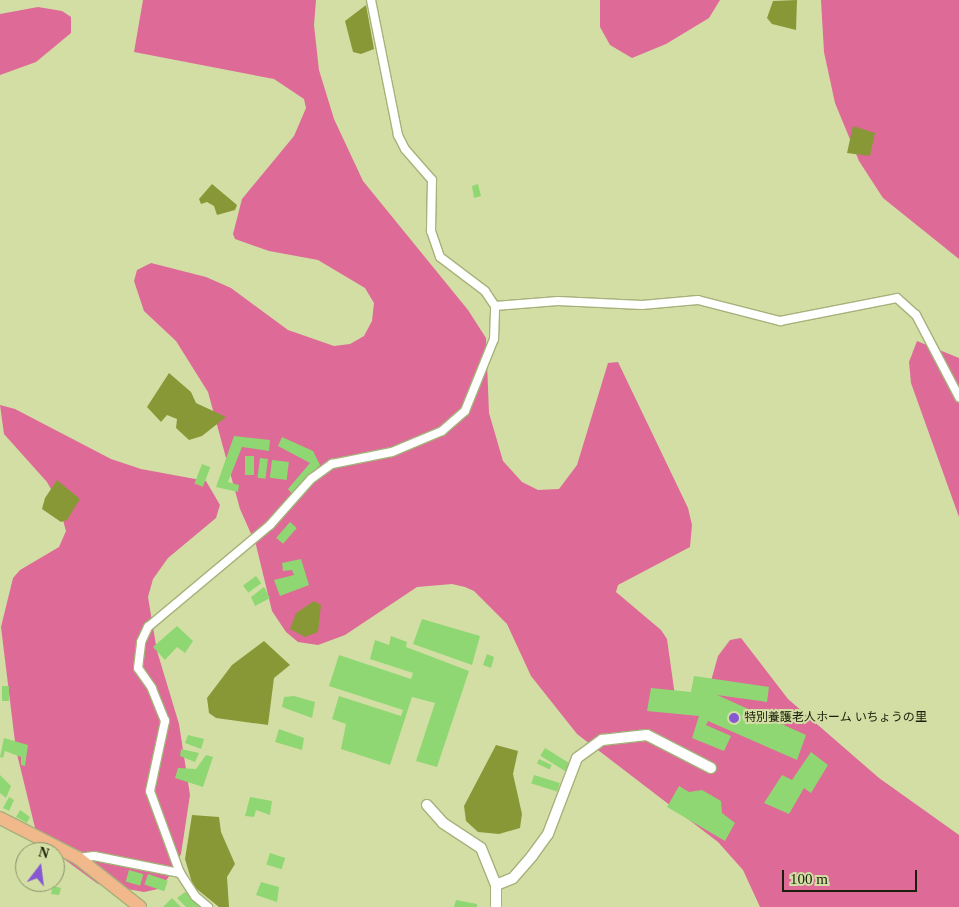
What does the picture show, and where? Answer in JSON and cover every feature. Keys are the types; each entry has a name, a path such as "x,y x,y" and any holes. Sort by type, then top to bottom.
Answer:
{"main road":[{"path":"0,818 78,858 140,907"}],"street":[{"path":"208,907 194,896 180,873 150,791 165,721 152,688 138,668 141,642 148,627 270,525 311,479 332,464 421,442 442,430 465,411 494,339 494,306 485,291 440,257 431,231 432,180 405,149 398,135 371,0"},
{"path":"494,306 558,300 642,305 698,300 780,322 897,298 916,316 959,397"},
{"path":"496,885 513,878 532,856 548,834 577,758 602,740 647,735 711,768"},
{"path":"427,805 443,823 481,848 496,885 496,907"},
{"path":"78,858 94,856 168,874 180,873"}],"shaded area":[{"path":"143,0 316,0 314,25 319,70 334,119 363,181 468,310 486,338 489,413 503,461 522,482 538,490 559,489 577,465 608,363 618,362 688,508 692,525 690,547 618,585 616,592 661,630 667,639 675,696 682,701 711,681 718,656 730,640 741,638 788,699 879,778 959,835 959,907 760,907 743,870 718,842 577,734 531,676 507,624 474,591 465,587 452,584 417,587 345,635 318,645 298,642 286,632 272,611 256,545 240,509 208,392 176,341 144,311 134,281 137,270 151,263 206,277 231,288 288,330 334,346 350,344 364,336 372,321 374,303 365,288 318,260 269,251 235,239 233,234 242,199 294,136 306,108 304,99 274,79 134,52"},
{"path":"600,0 720,0 709,18 666,44 632,58 610,45 600,27"},
{"path":"797,0 796,30 772,24 767,18 773,1"},
{"path":"821,0 959,0 959,259 883,198 859,161 835,103 824,52"},
{"path":"366,5 374,49 361,54 353,52 345,21"},
{"path":"38,7 62,11 71,17 71,33 36,62 0,75 0,14"},
{"path":"853,126 875,133 870,156 847,153"},
{"path":"212,184 237,205 235,210 217,215 214,206 207,202 201,204 199,199"},
{"path":"917,341 959,358 959,517 911,383 909,362"},
{"path":"169,373 191,392 196,403 226,417 202,436 189,440 176,428 177,419 167,415 161,422 147,407"},
{"path":"0,405 15,409 111,459 141,469 206,481 220,505 216,518 168,558 153,579 148,597 157,651 179,724 190,795 181,854 168,878 158,889 144,892 98,884 65,860 65,842 41,842 38,840 16,750 1,627 13,578 20,570 59,547 66,531 58,502 47,482 4,434"},
{"path":"57,480 80,499 67,520 61,522 42,509 45,498"},
{"path":"314,601 321,605 318,632 305,637 290,629 296,613"},
{"path":"264,641 290,665 274,678 268,725 216,718 209,713 207,698 232,665"},
{"path":"496,745 518,751 513,774 522,814 520,828 499,834 478,832 466,821 464,806"},
{"path":"192,815 219,817 221,832 235,864 227,877 229,907 219,907 193,886 185,859"}],"building":[{"path":"478,184 481,196 474,198 472,186"},
{"path":"234,436 270,440 269,451 242,447 228,482 239,485 238,492 216,487"},
{"path":"282,437 313,451 320,465 293,495 288,489 310,463 278,446"},
{"path":"245,456 254,456 254,475 245,475"},
{"path":"260,458 268,459 266,479 258,478"},
{"path":"272,460 289,462 287,480 270,478"},
{"path":"202,464 210,467 203,487 194,484"},
{"path":"290,522 297,528 283,544 276,538"},
{"path":"301,559 309,585 280,596 274,580 294,575 292,570 283,571 282,563"},
{"path":"256,576 261,583 248,593 243,585"},
{"path":"264,587 270,598 255,606 251,597"},
{"path":"422,619 480,636 472,665 413,644"},
{"path":"177,626 193,641 185,653 177,647 165,660 153,647"},
{"path":"391,636 407,642 406,647 469,671 437,767 416,761 435,703 412,697 390,765 341,749 346,724 332,719 339,696 401,716 403,710 329,686 339,655 411,679 413,673 370,659 375,640 389,645"},
{"path":"487,654 494,657 491,668 483,665"},
{"name":"特別養護老人ホーム いちょうの里","path":"694,676 769,687 767,702 717,695 806,735 797,760 708,721 706,725 731,736 724,751 692,738 699,716 647,711 651,688 691,692"},
{"path":"2,686 9,686 9,701 2,701"},
{"path":"294,696 315,702 312,718 282,707 284,697"},
{"path":"279,729 304,738 302,750 275,742"},
{"path":"188,735 204,739 201,749 185,743"},
{"path":"4,738 28,745 25,766 21,765 21,757 5,751 3,758 0,757"},
{"path":"545,748 571,764 567,772 540,756"},
{"path":"181,749 199,753 195,762 180,756"},
{"path":"811,752 828,765 811,793 804,788 789,814 764,803 782,775 792,780"},
{"path":"206,755 213,757 203,787 175,778 178,768 196,769"},
{"path":"539,759 552,765 550,769 537,764"},
{"path":"0,775 11,786 6,798 0,793"},
{"path":"534,775 560,783 557,792 531,784"},
{"path":"679,786 689,792 702,790 721,801 722,813 735,823 725,841 667,807"},
{"path":"9,797 14,800 9,811 3,808"},
{"path":"250,797 272,801 270,815 256,810 254,817 245,816"},
{"path":"20,810 30,817 27,823 16,817"},
{"path":"270,853 285,858 282,869 266,864"},
{"path":"129,870 143,874 140,886 126,882"},
{"path":"148,874 168,881 164,891 144,884"},
{"path":"261,882 279,887 277,902 256,895"},
{"path":"52,892 60,892 59,895 51,894"},
{"path":"185,892 203,907 186,907 177,898"},
{"path":"172,898 181,907 163,907"},
{"path":"456,900 477,904 477,907 454,907"}],"place":[{"name":"特別養護老人ホーム いちょうの里","path":"734,718"}]}
